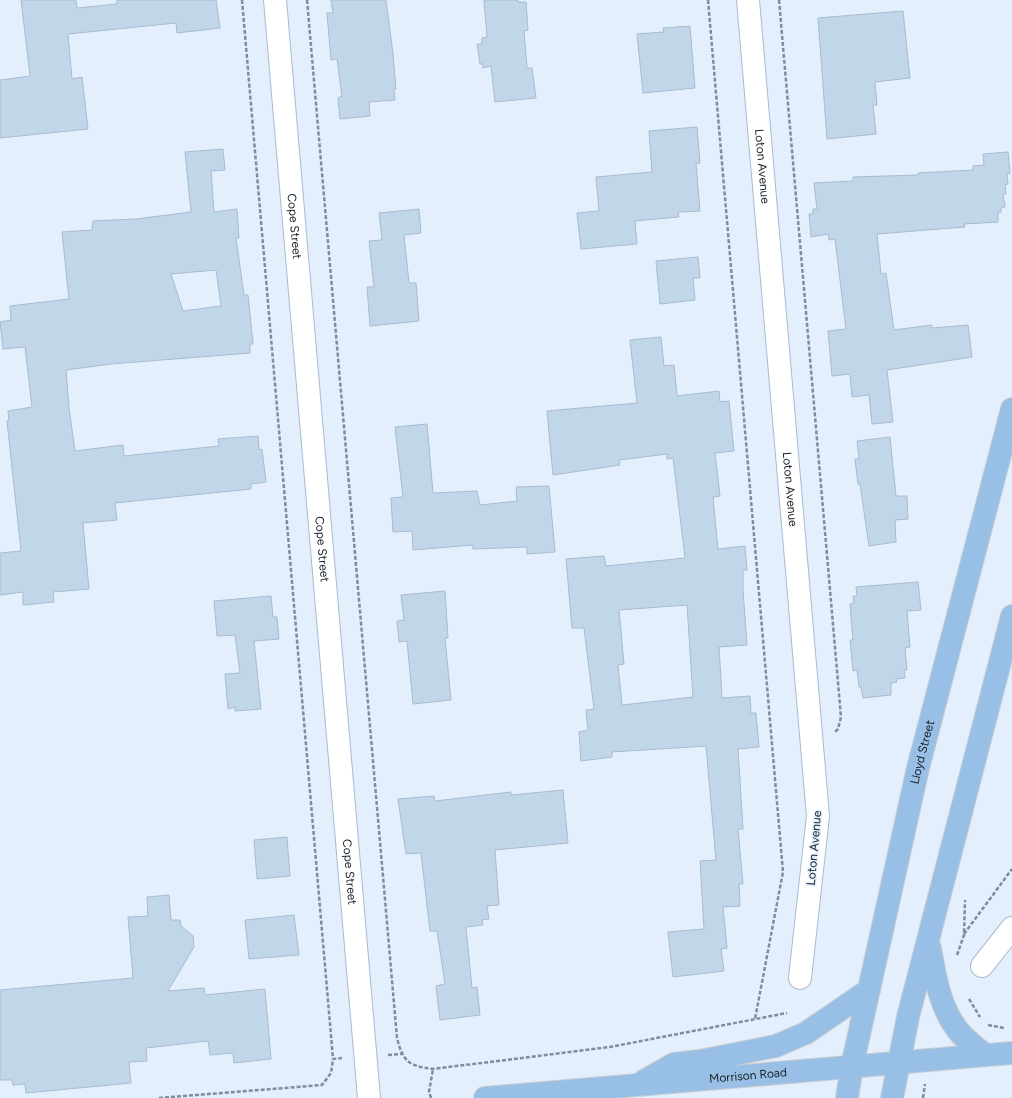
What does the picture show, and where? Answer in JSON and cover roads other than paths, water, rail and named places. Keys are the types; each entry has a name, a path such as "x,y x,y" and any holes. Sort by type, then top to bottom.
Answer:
{"main road":[{"name":"Lloyd Street","path":"847,1098 852,1066 918,768 1012,409"},
{"path":"892,1098 898,1064 1012,616"},
{"path":"929,941 936,978 944,1006 960,1033 985,1056"},
{"path":"638,1085 674,1064 700,1061 776,1046 806,1033 869,990"},
{"name":"Morrison Road","path":"485,1098 852,1066 898,1064 1012,1053"}],"street":[{"name":"Cope Street","path":"275,0 369,1098"},
{"name":"Loton Avenue","path":"748,0 818,816 800,978"},
{"path":"982,966 1012,928"}]}
